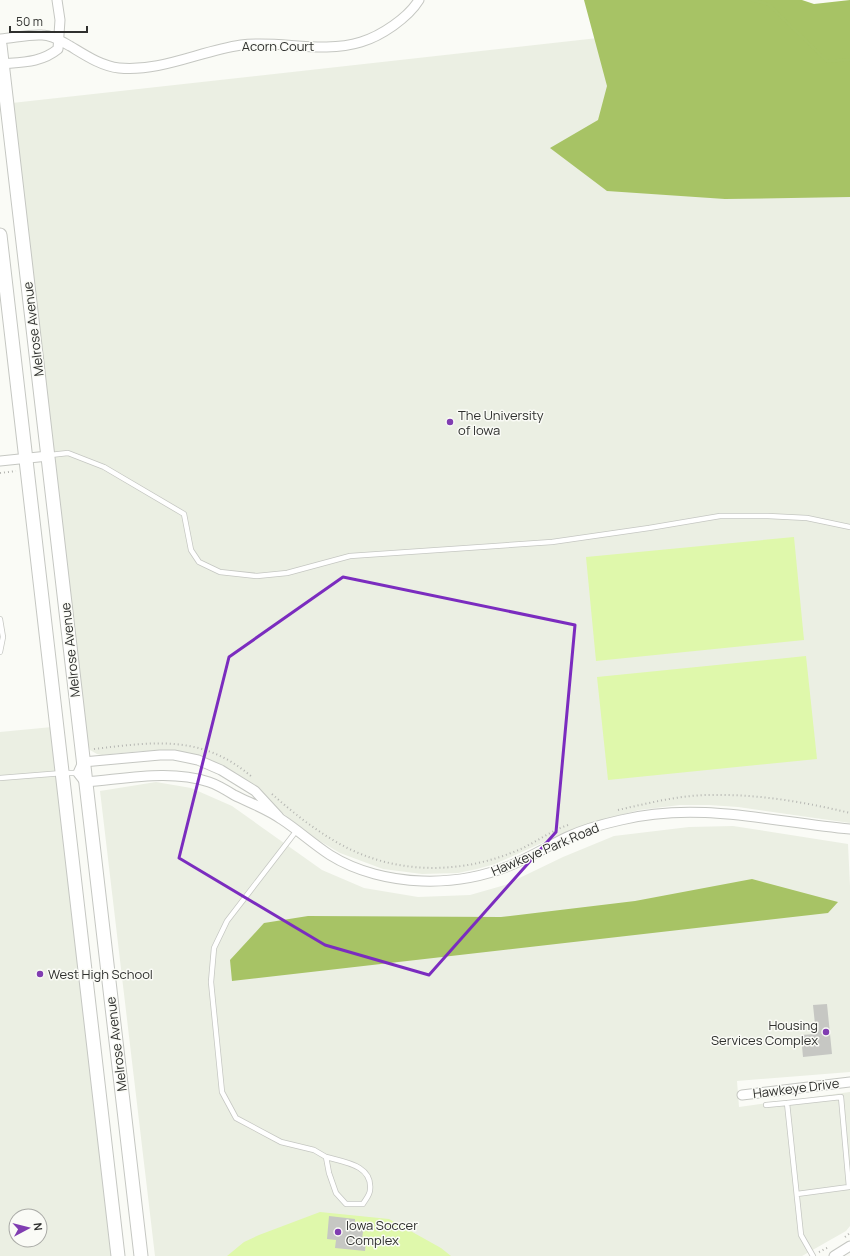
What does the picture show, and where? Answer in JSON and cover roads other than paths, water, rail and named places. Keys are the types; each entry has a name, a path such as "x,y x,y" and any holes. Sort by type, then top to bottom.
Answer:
{"main road":[{"name":"Melrose Avenue","path":"0,45 5,130 48,456 82,773 141,1256"},
{"name":"Melrose Avenue","path":"0,235 118,1256"}],"street":[{"path":"1,64 42,59 58,49 60,20 57,0"},
{"name":"Acorn Court","path":"0,39 43,35 59,39 102,64 117,68 150,68 220,49 241,45 262,43 327,47 343,46 360,42 372,38 397,22 419,0"},
{"path":"0,460 48,456"},
{"name":"Hawkeye Park Road","path":"82,773 160,755 174,755 198,760 221,770 255,791 279,817"},
{"name":"Hawkeye Park Road","path":"82,773 166,775 194,778 209,782 279,817 330,855 357,868 399,879 422,881 464,879 487,873 510,866 570,836 602,825 646,815 703,812 743,815 823,827 850,829"},
{"name":"Hawkeye Drive","path":"742,1095 850,1082"},
{"path":"834,1256 850,1246"}],"lane":[{"path":"48,456 68,453 104,467 184,514 191,550 198,562 220,572 257,576 287,574 350,556 552,542 720,516 807,518 850,526"},
{"path":"0,619 3,637 0,652"},
{"path":"0,778 82,773"},
{"path":"297,830 227,921 214,948 211,982 222,1092 236,1118 281,1142 314,1150 326,1157 363,1170 368,1177 370,1191 363,1204 346,1204 336,1193 329,1173 326,1157"},
{"path":"766,1105 841,1097 849,1187 797,1194"},
{"path":"787,1103 801,1235 813,1256"}],"waterway":[{"path":"752,0 768,4 827,61 850,60"}],"place":[{"name":"The University of Iowa","path":"450,422"},
{"name":"West High School","path":"40,974"},
{"name":"Housing Services Complex","path":"826,1032"},
{"name":"Iowa Soccer Complex","path":"338,1232"}]}
